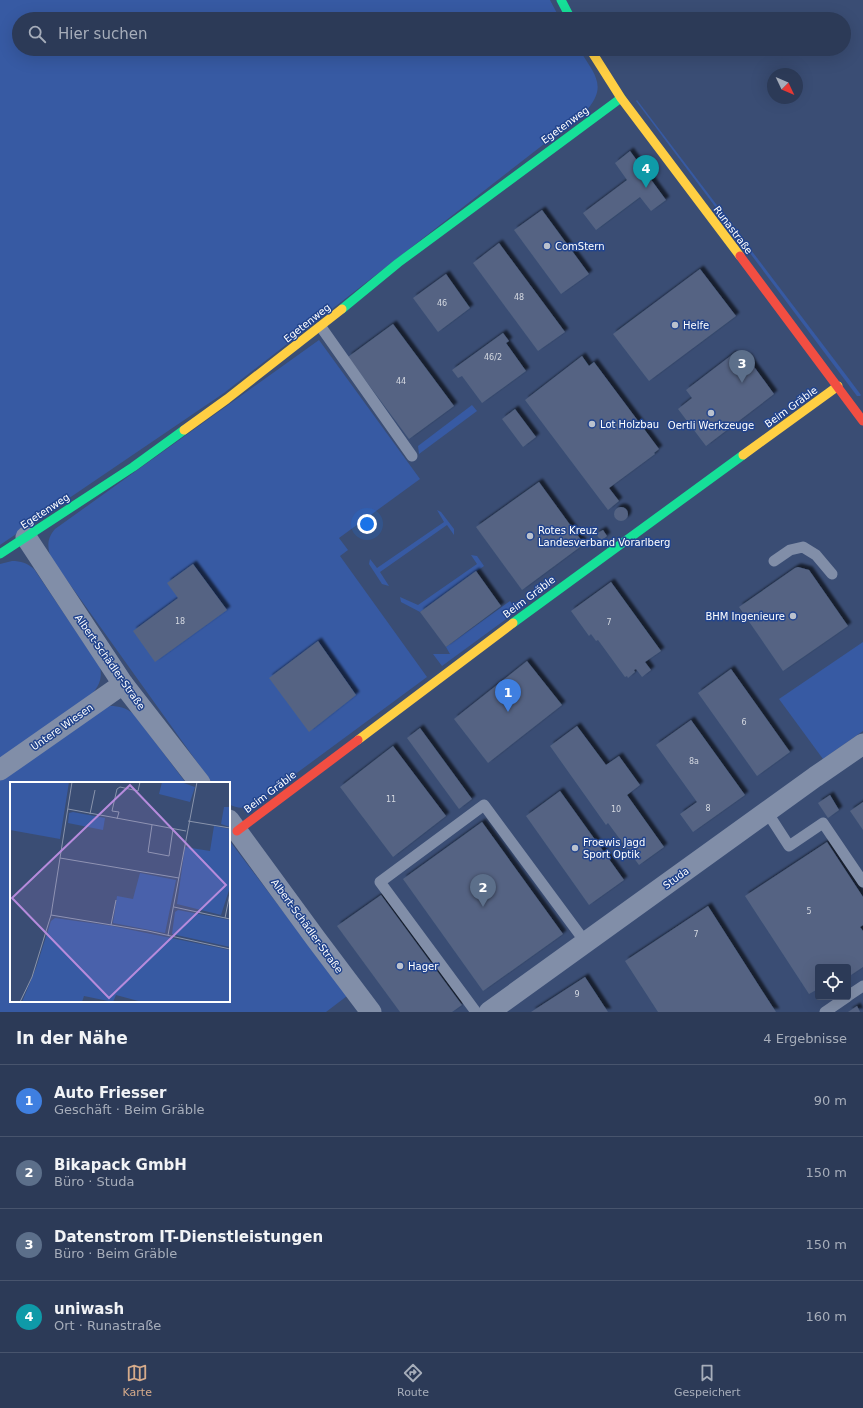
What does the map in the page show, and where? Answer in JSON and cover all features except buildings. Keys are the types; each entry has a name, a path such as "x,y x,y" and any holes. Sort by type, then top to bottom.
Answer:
{"street":[{"path":"561,0 567,12"},
{"name":"Runastraße","path":"594,56 621,98 863,421"},
{"name":"Egetenweg","path":"0,554 133,467 227,398 321,327 411,254 621,98"},
{"name":"Beim Gräble","path":"233,825 838,386"},
{"name":"Albert-Schädler-Straße","path":"26,537 123,684 199,782"},
{"name":"Untere Wiesen","path":"0,770 123,684"},
{"name":"Studa","path":"489,1012 863,744"},
{"name":"Albert-Schädler-Straße","path":"233,825 371,1012"}],"lane":[{"path":"321,327 412,456"},
{"path":"631,537 639,547"},
{"path":"774,561 790,550 803,547 816,555 832,574"},
{"path":"476,1012 380,882 484,805 586,943"},
{"path":"767,812 789,846 823,823 863,882"},
{"path":"851,995 863,986"},
{"path":"825,1012 843,1000"}],"shaded area":[{"path":"0,0 550,0 556,12 12,12 12,56 584,56 594,74 598,88 592,104 584,113 224,393 0,545"},
{"path":"637,100 846,375 861,395 860,396 857,396 636,101"},
{"path":"319,340 420,479 339,538 348,550 340,556 427,677 252,806 243,808 232,806 230,805 230,782 211,782 51,558 48,543 50,536 55,529"},
{"path":"472,405 477,411 419,454 418,446"},
{"path":"437,510 441,512 454,529 454,535 447,525 380,572 389,586 382,584 369,564 370,559 377,568 444,522"},
{"path":"471,555 477,556 484,566 420,612 401,602 400,597 418,605 477,564"},
{"path":"12,561 24,563 34,569 100,667 101,675 97,687 89,697 0,759 0,564"},
{"path":"510,601 517,611 442,666 433,654 450,654 446,647"},
{"path":"863,642 863,731 823,759 779,699"},
{"path":"110,706 117,706 134,714 185,782 10,782 10,1002 230,1002 230,841 347,996 326,1012 0,1012 0,779 99,710"}],"traffic: fast":[{"path":"561,0 567,12"},
{"path":"342,309 398,263 621,98"},
{"path":"0,554 133,467 184,430"},
{"path":"513,623 743,455"}],"traffic: slow":[{"path":"594,56 621,98 740,256"},
{"path":"184,430 227,399 342,309"},
{"path":"743,455 838,386"},
{"path":"358,740 513,623"}],"traffic: jam":[{"path":"740,256 863,421"},
{"path":"237,831 358,740"}],"place":[{"name":"uniwash","path":"646,188"},
{"name":"ComStern","path":"547,246"},
{"name":"Helfe","path":"675,325"},
{"name":"Datenstrom IT-Dienstleistungen","path":"742,383"},
{"name":"Oertli Werkzeuge","path":"711,413"},
{"name":"Lot Holzbau","path":"592,424"},
{"name":"Rotes Kreuz Landesverband Vorarlberg","path":"530,536"},
{"name":"BHM Ingenieure","path":"793,616"},
{"name":"Auto Friesser","path":"508,712"},
{"name":"Froewis Jagd Sport Optik","path":"575,848"},
{"name":"Bikapack GmbH","path":"483,907"},
{"name":"Hager","path":"400,966"}]}
